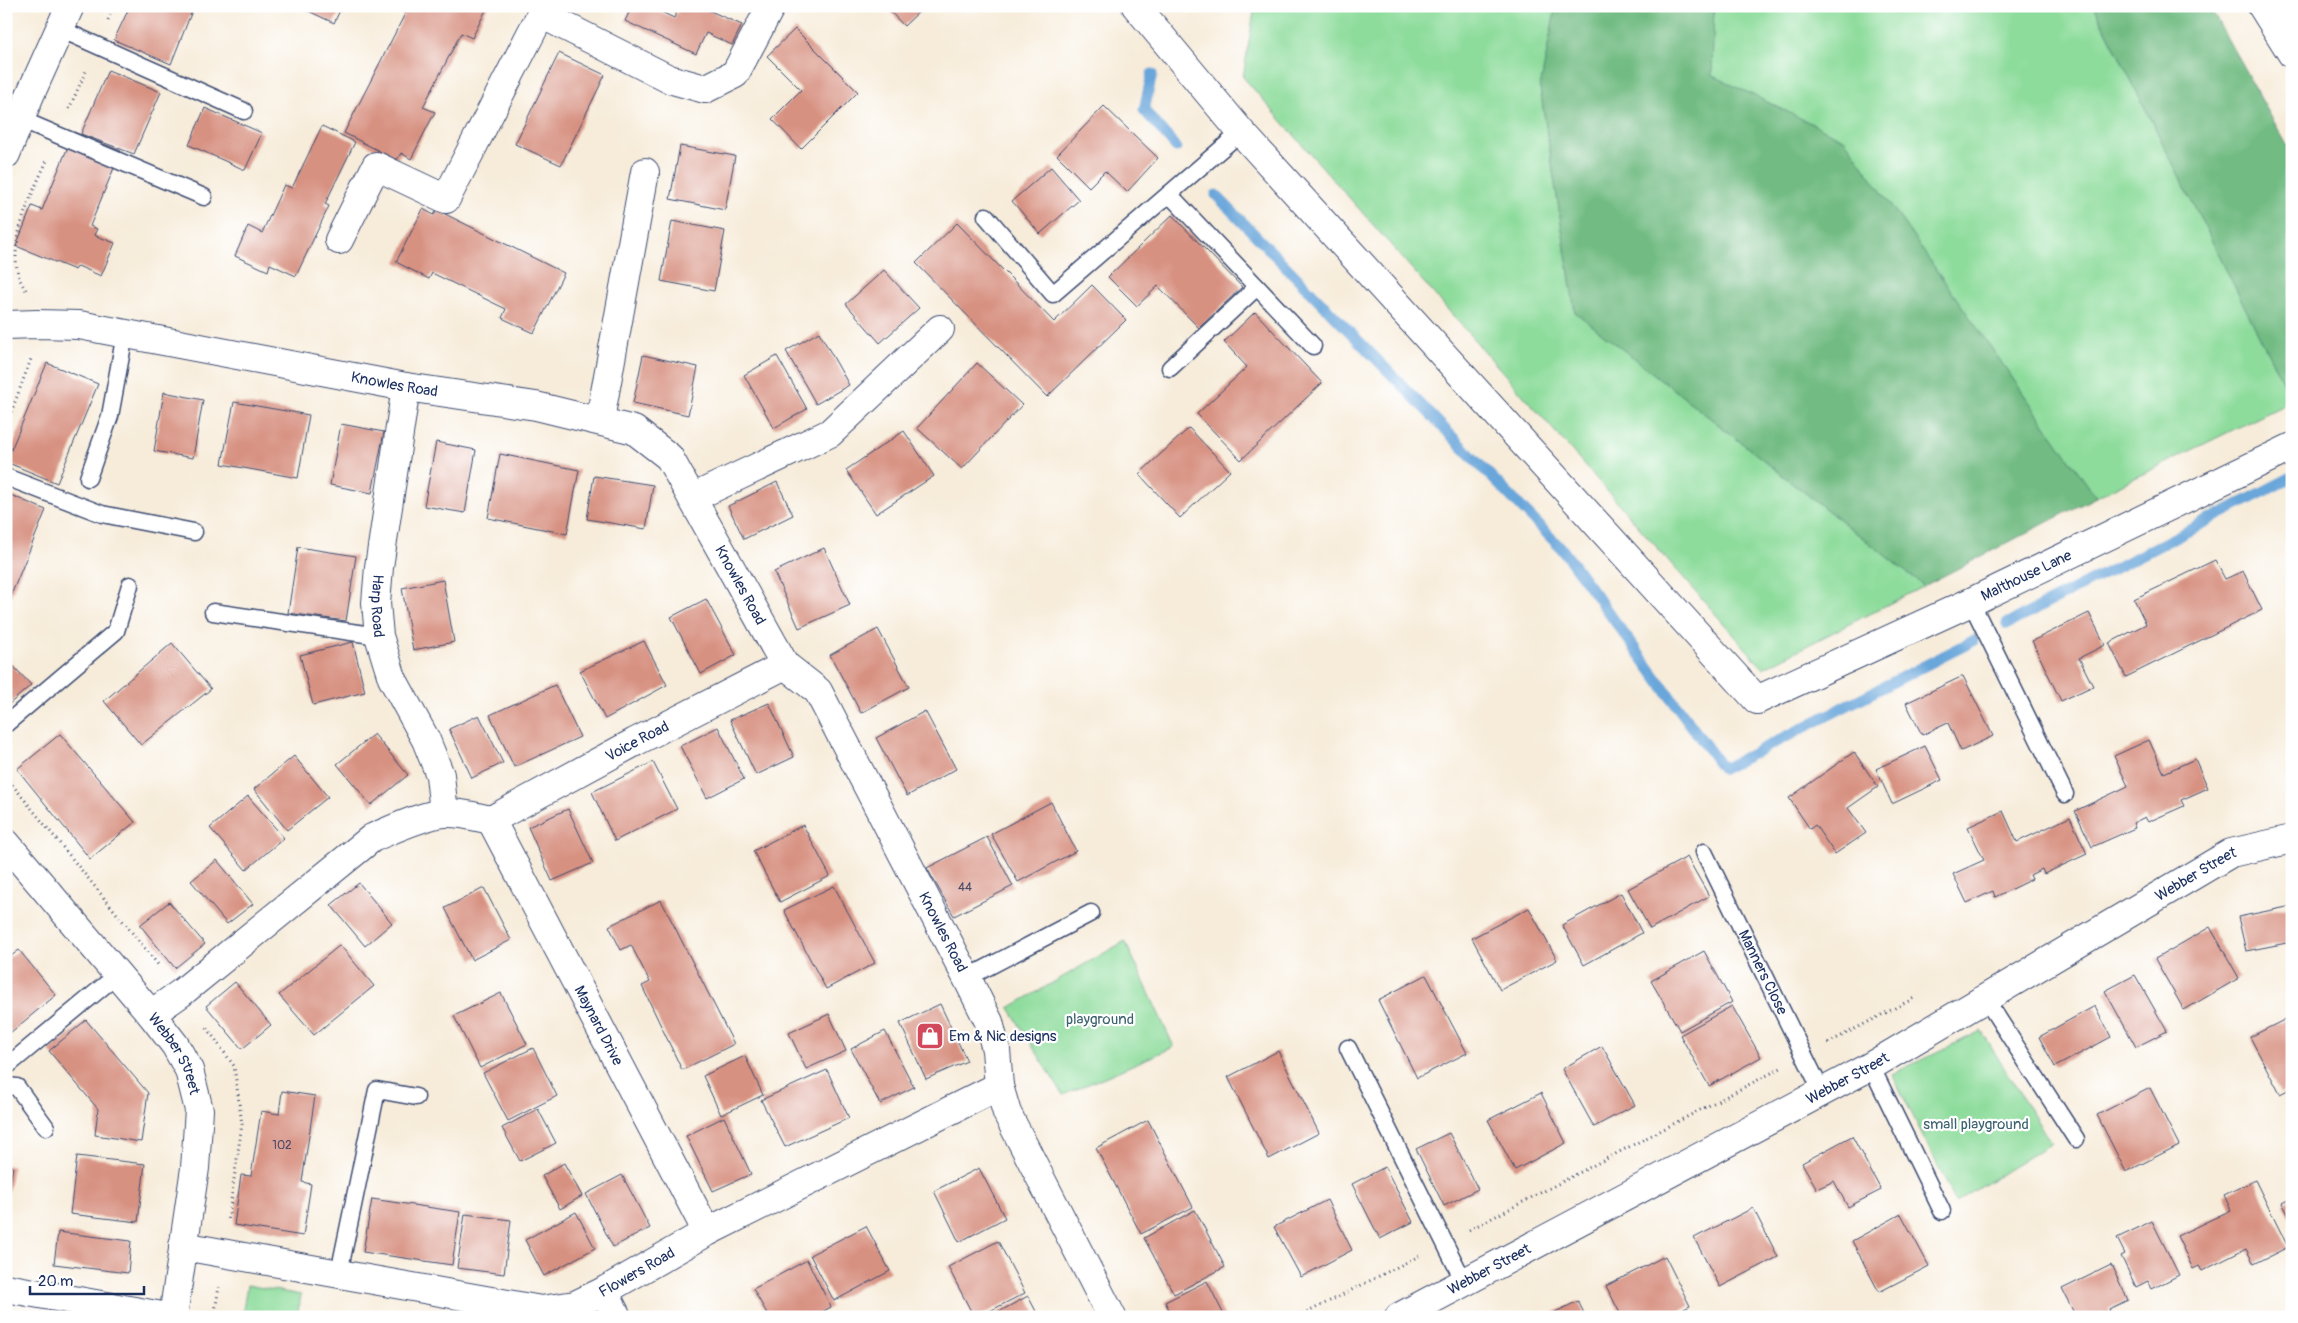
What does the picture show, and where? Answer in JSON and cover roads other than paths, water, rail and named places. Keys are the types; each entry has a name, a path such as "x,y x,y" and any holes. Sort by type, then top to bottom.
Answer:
{"street":[{"path":"338,240 376,166 446,199 542,14 669,79 705,89 735,74 771,6"},
{"path":"1136,6 1241,132"},
{"path":"2275,11 2292,54"},
{"path":"6,154 66,12"},
{"name":"Malthouse Lane","path":"1241,132 1757,700 1971,602 2292,447"},
{"path":"600,420 645,172"},
{"name":"Knowles Road","path":"6,326 37,324 78,325 406,387 536,406 600,420 634,430 669,457 785,665 818,691 967,978 989,1022 996,1050 998,1086 1006,1113 1112,1317"},
{"path":"692,498 830,433 940,329"},
{"name":"Harp Road","path":"406,387 379,567 376,603 379,636 392,678 426,740 440,775 444,813"},
{"name":"Voice Road","path":"491,820 635,742 785,665"},
{"path":"151,1014 181,993 372,838 400,826 444,813 468,815 491,820"},
{"name":"Maynard Drive","path":"491,820 707,1232"},
{"name":"Webber Street","path":"1399,1317 1871,1066 2232,853 2292,839"},
{"name":"Webber Street","path":"6,843 151,1014 175,1045 189,1070 199,1110 195,1168 173,1317"},
{"name":"Flowers Road","path":"183,1246 541,1310 574,1304 604,1291 707,1232 998,1086"},
{"path":"6,1288 168,1317"},
{"path":"604,1291 617,1317"}],"lane":[{"path":"66,12 244,111"},
{"path":"20,119 204,197"},
{"path":"986,216 1053,294 1241,132"},
{"path":"1169,194 1313,346"},
{"path":"1170,368 1257,287"},
{"path":"88,478 110,416 125,334"},
{"path":"6,477 102,514 194,532"},
{"path":"6,724 116,631 130,585"},
{"path":"1971,602 2065,794"},
{"path":"214,612 379,636"},
{"name":"Manners Close","path":"1704,852 1822,1092"},
{"path":"967,978 1092,914"},
{"path":"6,1067 117,975"},
{"path":"1985,998 2076,1138"},
{"path":"1348,1048 1464,1282"},
{"path":"1871,1066 1942,1211"},
{"path":"6,1086 17,1088 46,1128"},
{"path":"339,1273 377,1090 416,1097"}],"waterway":[{"path":"1152,74 1144,110 1176,147"},
{"path":"1216,195 1562,549 1723,769 1973,641"},
{"path":"2007,624 2292,477"}],"place":[{"name":"Em & Nic designs","path":"930,1036"}],"park label":[{"name":"playground","path":"1100,1019"},
{"name":"small playground","path":"1976,1124"}]}
